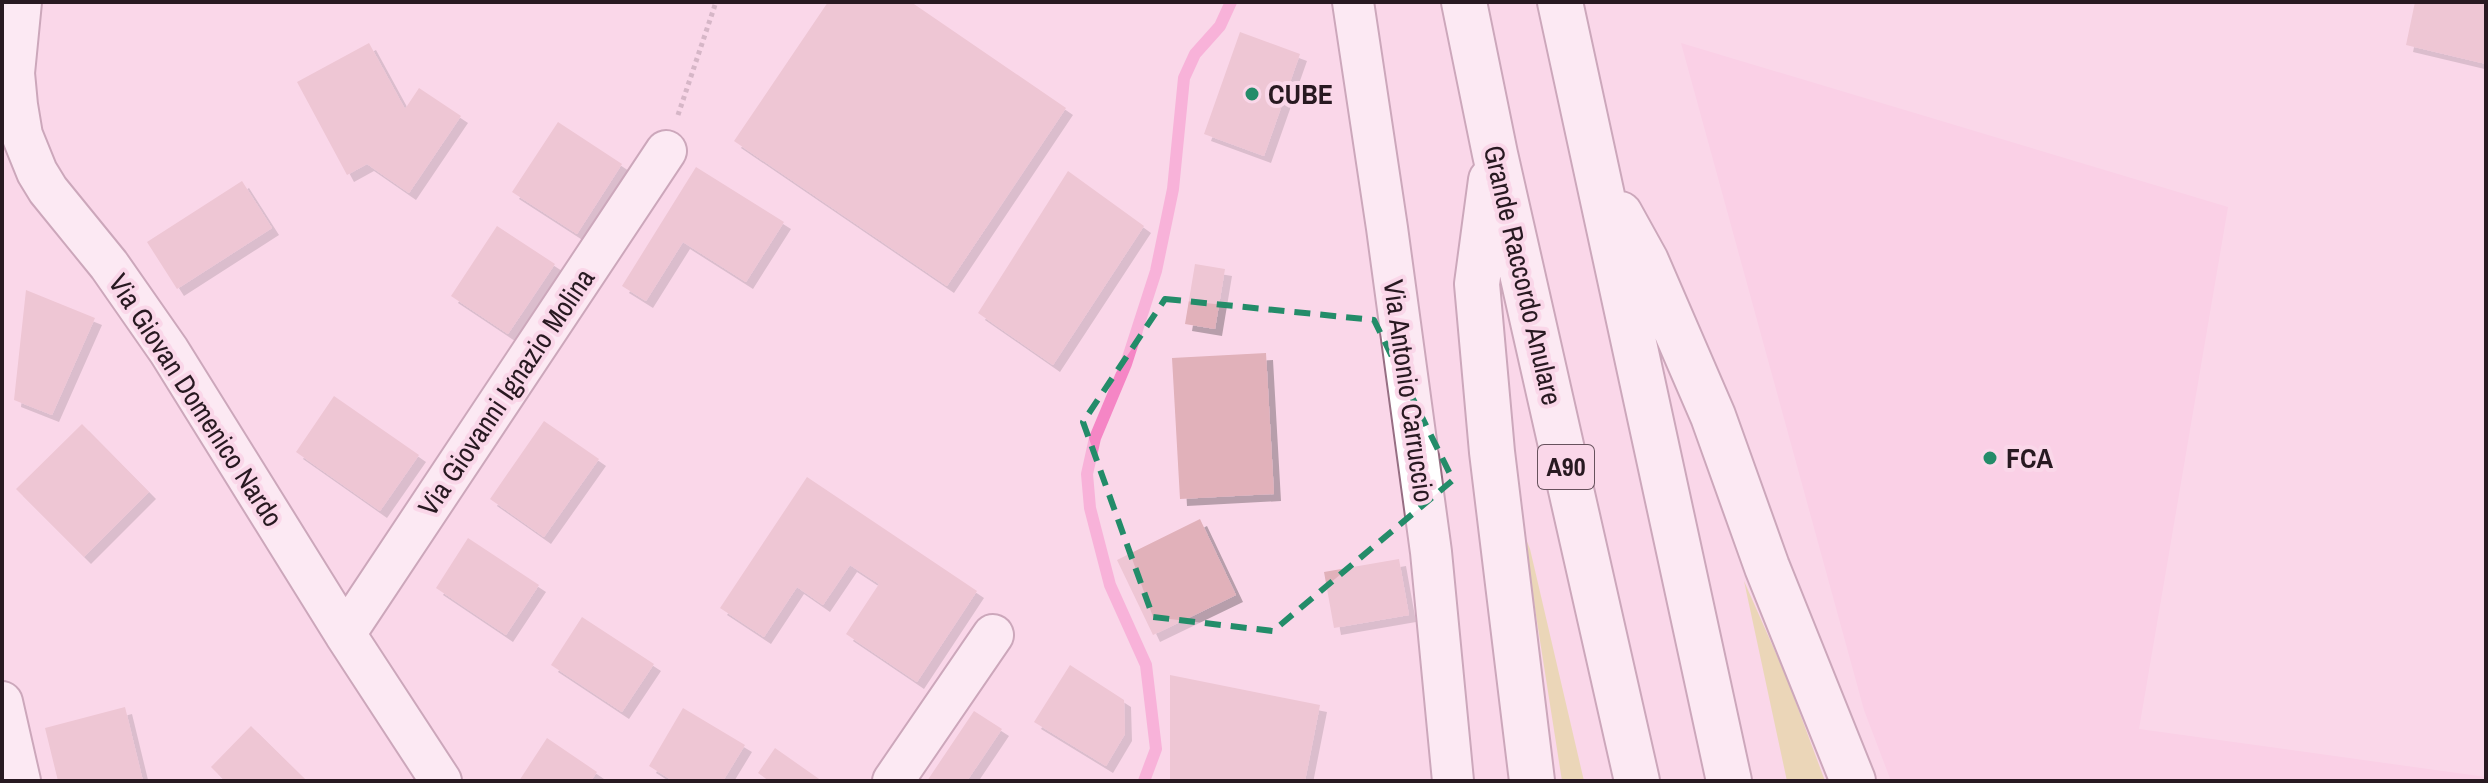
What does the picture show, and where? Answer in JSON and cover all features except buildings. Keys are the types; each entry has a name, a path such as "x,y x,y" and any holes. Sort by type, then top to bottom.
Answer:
{"highway":[{"name":"Grande Raccordo Anulare","path":"1464,2 1495,154 1637,781"},
{"path":"1560,2 1729,781"},
{"path":"1495,154 1477,284 1492,452 1532,781"},
{"path":"1598,176 1646,261 1713,416 1767,567 1853,781"}],"street":[{"name":"Via Giovan Domenico Nardo","path":"21,2 14,73 17,105 22,135 37,172 109,265 169,351 345,634 441,781"},
{"name":"Via Antonio Carruccio","path":"1353,2 1390,244 1431,552 1453,781"},
{"name":"Via Giovanni Ignazio Molina","path":"345,634 666,151"},
{"path":"893,781 993,635"},
{"path":"2,702 20,781"}],"path":[{"path":"666,151 716,2"}],"highlighted area":[{"path":"1165,299 1374,320 1453,480 1273,631 1153,617 1083,422"}],"shaded area":[{"name":"FCA","path":"1681,43 2228,207 2139,729 2486,777 2486,781 1891,781 1864,710"},
{"path":"1523,532 1530,549 1584,781 1562,781"},
{"path":"1744,581 1786,676 1825,781 1787,781"}],"waterway":[{"path":"1144,781 1156,749 1146,665 1110,585 1090,508 1087,474 1095,438 1126,364 1156,271 1173,189 1184,78 1195,54 1220,26 1231,2"}],"place":[{"name":"CUBE","path":"1252,94"},
{"name":"FCA","path":"1990,458"}]}
